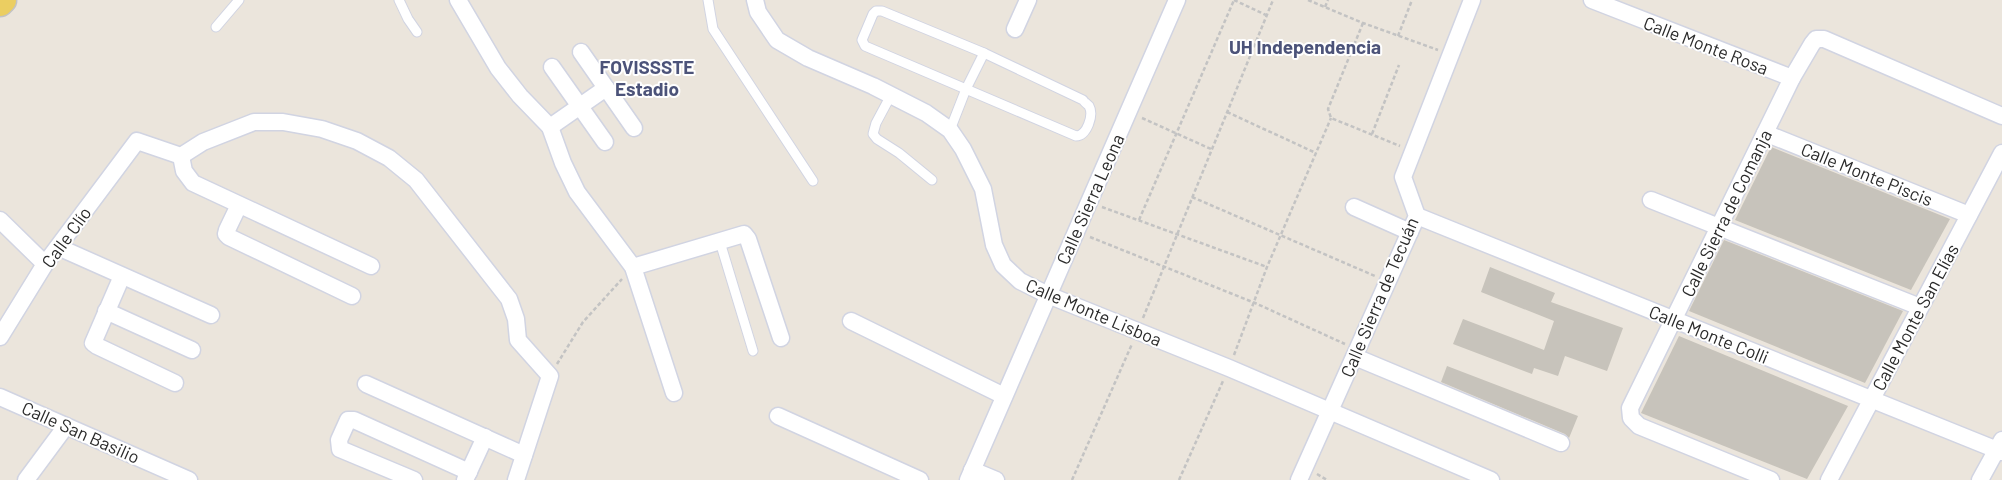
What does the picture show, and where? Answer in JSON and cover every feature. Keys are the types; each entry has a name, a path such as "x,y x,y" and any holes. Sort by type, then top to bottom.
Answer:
{"main road":[{"path":"0,3 3,0"}],"street":[{"path":"458,0 498,68 520,96 550,127 562,163 577,192 632,267 674,392"},
{"name":"Calle Monte Lisboa","path":"755,0 758,12 777,40 808,58 873,86 926,113 950,130 963,148 984,189 994,245 1002,265 1020,281 1048,295 1229,368 1491,480"},
{"path":"1015,29 1028,0"},
{"name":"Calle Sierra Leona","path":"970,475 1176,0"},
{"name":"Calle Sierra de Tecuán","path":"1299,480 1417,216 1403,177 1472,0"},
{"name":"Calle Monte Rosa","path":"1592,0 1792,78"},
{"name":"Calle Sierra de Comanja","path":"1771,480 1639,426 1631,418 1630,408 1792,78 1812,44 1816,39 1824,39 2002,116"},
{"path":"580,52 634,128"},
{"path":"552,67 605,142"},
{"path":"550,127 606,88"},
{"path":"371,266 239,205 190,180 184,171 181,156 203,142 254,122 283,122 322,129 357,141 389,158 416,180 510,299 516,319 518,340 550,376 516,480"},
{"name":"Calle Monte Piscis","path":"1765,134 1969,215"},
{"name":"Calle Clío","path":"0,337 45,264 137,141 181,156"},
{"name":"Calle Monte San Elías","path":"1829,480 2002,153"},
{"path":"1651,200 1920,307"},
{"path":"239,205 227,230 226,234 229,237 352,296"},
{"path":"1354,207 1410,232"},
{"name":"Calle Monte Colli","path":"1417,216 1872,400 2000,448"},
{"path":"0,220 45,264"},
{"path":"632,267 744,234 748,239 781,338"},
{"path":"58,247 210,315"},
{"path":"122,276 93,343 175,383"},
{"path":"106,311 192,350"},
{"path":"851,322 1004,396"},
{"path":"1356,353 1561,443"},
{"path":"366,384 524,455"},
{"name":"Calle San Basilio","path":"0,397 66,426 157,474 189,480"},
{"path":"778,416 920,480"},
{"path":"414,480 340,449 338,443 348,420 354,420 467,476 485,437"},
{"path":"26,480 66,426"},
{"path":"1980,480 2000,448"},
{"path":"970,475 996,480"}],"lane":[{"path":"216,27 239,0"},
{"path":"400,0 408,19 417,32"},
{"path":"708,0 713,29 813,181"},
{"path":"876,11 882,11 984,53 1083,100 1090,112 1090,121 1084,133 1076,136 865,46 862,40 873,14 876,11"},
{"path":"950,130 966,88 984,53"},
{"path":"891,95 876,123 873,134 876,139 899,152 932,180"},
{"path":"720,242 753,351"}],"path":[{"path":"1139,220 1234,0 1266,15"},
{"path":"1072,480 1137,331 1272,0"},
{"path":"1308,0 1363,23 1451,54"},
{"path":"1325,7 1328,0"},
{"path":"1398,36 1412,0"},
{"path":"1179,480 1229,368 1255,304 1267,267 1331,118 1328,109 1363,23"},
{"path":"1372,134 1399,65"},
{"path":"1128,112 1211,149"},
{"path":"1226,112 1316,153"},
{"path":"1331,118 1414,151"},
{"path":"1192,197 1388,281"},
{"path":"1089,202 1267,267"},
{"path":"1076,232 1255,304 1356,353"},
{"path":"550,376 583,322 632,267"}],"building":[{"path":"1771,147 1950,219 1911,290 1735,220"},
{"path":"1724,240 1903,311 1865,383 1689,311"},
{"path":"1490,267 1555,293 1551,302 1623,328 1607,371 1565,356 1558,376 1534,368 1532,374 1453,344 1463,319 1544,350 1554,321 1481,292"},
{"path":"1679,336 1848,406 1807,479 1641,413"},
{"path":"1447,366 1578,416 1569,438 1565,434 1441,382"}],"district":[{"name":"UH Independencia","path":"1305,46"},
{"name":"FOVISSSTE Estadio","path":"647,77"}]}
